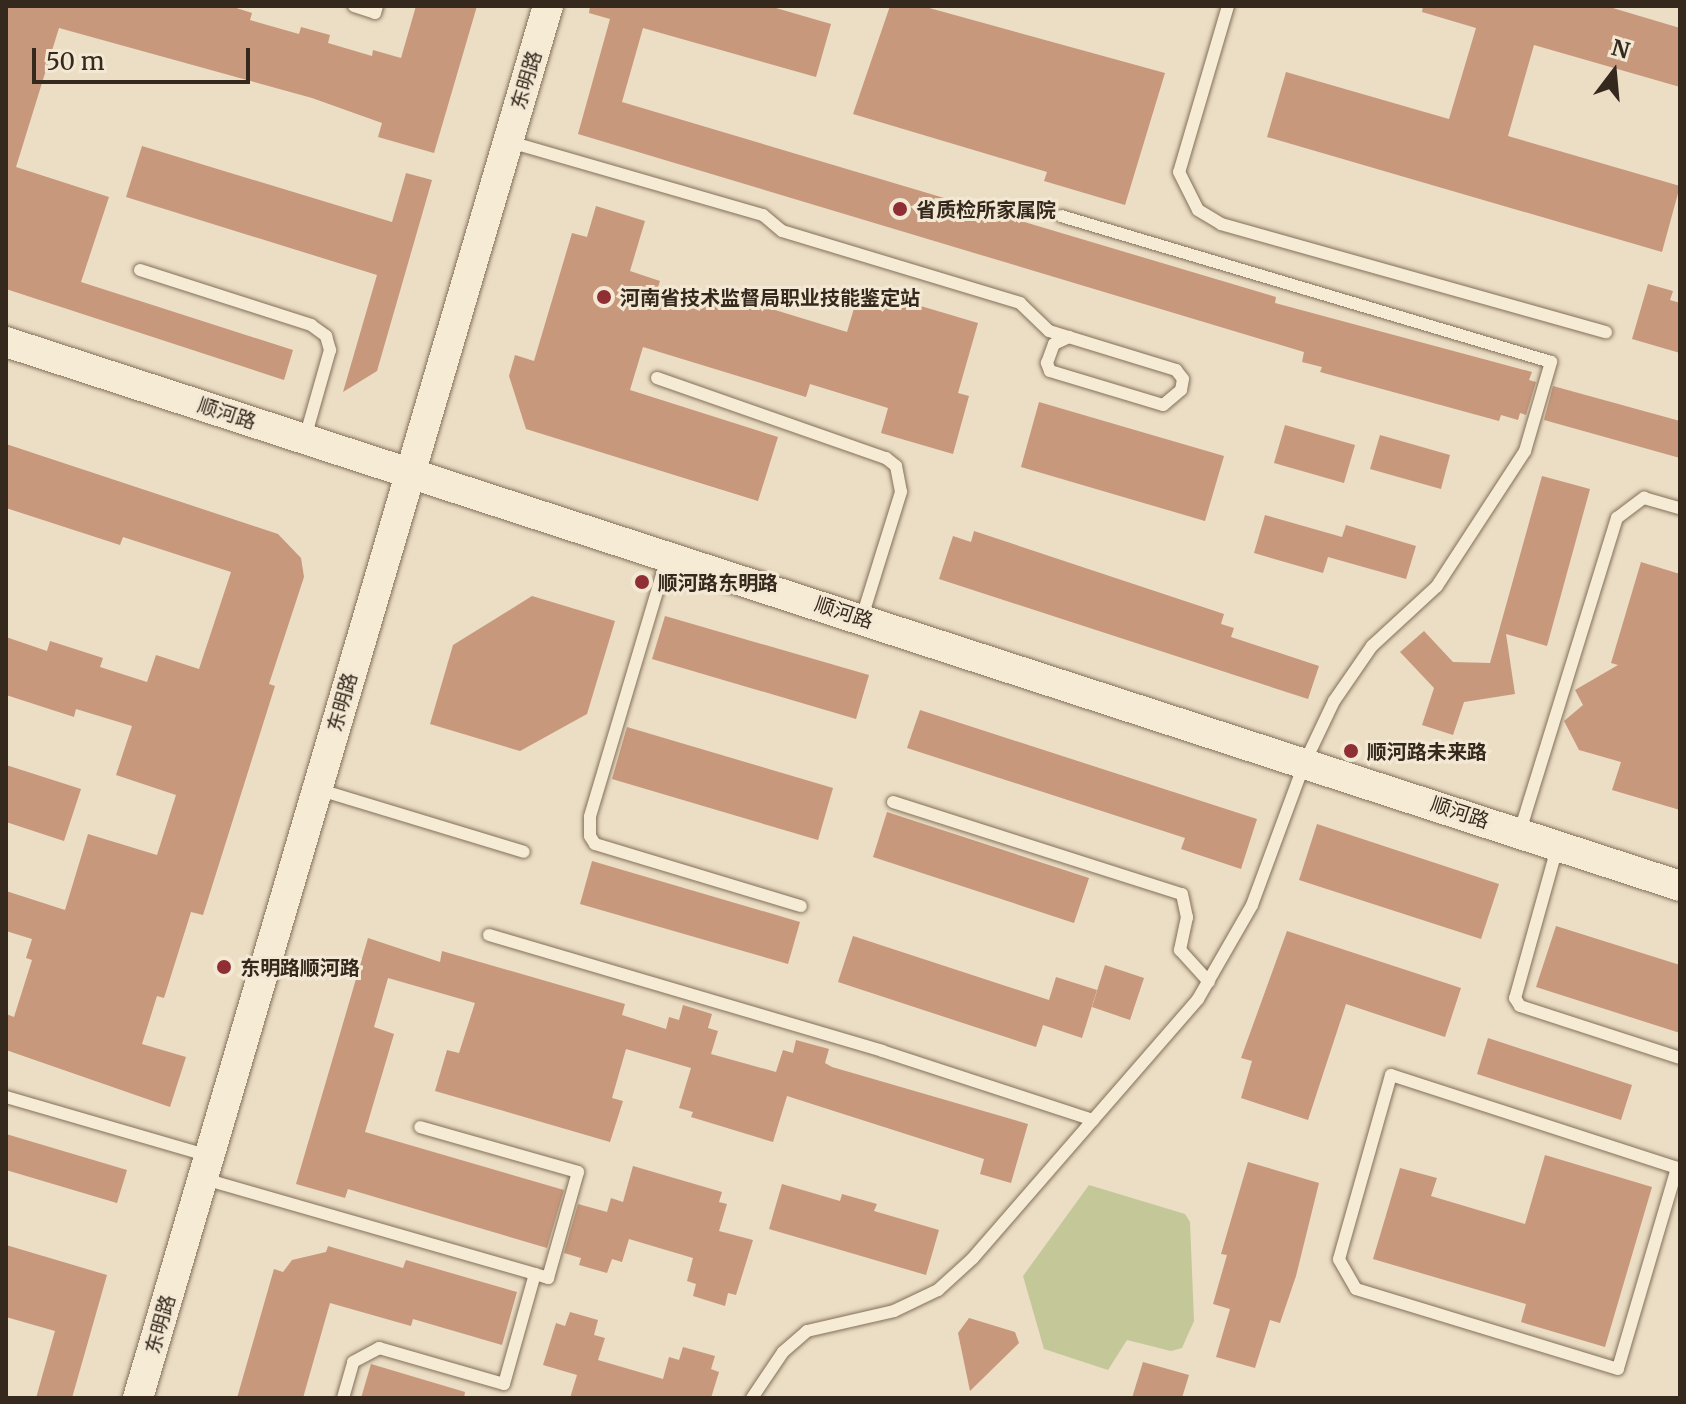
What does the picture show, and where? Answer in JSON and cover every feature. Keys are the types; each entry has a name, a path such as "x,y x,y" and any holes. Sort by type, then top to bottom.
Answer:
{"street":[{"name":"东明路","path":"138,1398 548,6"},
{"name":"顺河路","path":"6,342 862,617 1680,886"}],"lane":[{"path":"354,6 375,13 377,6"},
{"path":"1228,6 1179,172 1198,210 1221,224 1606,332"},
{"path":"508,141 763,215 782,231 1020,303 1049,331 1069,337 1176,370 1183,379 1181,390 1163,405 1050,371 1047,363 1054,344 1069,337"},
{"path":"752,1398 774,1364 807,1331 894,1311 938,1290 1093,1120 1209,982 1252,905 1305,762 1351,671 1437,586 1525,451 1551,362 1061,216"},
{"path":"140,270 311,325 326,336 330,350 305,438"},
{"path":"657,378 886,458 896,466 902,474 901,492 862,617"},
{"path":"1520,831 1617,518 1644,498 1680,508"},
{"path":"668,555 590,817 590,836 595,844 801,906"},
{"path":"317,789 524,852"},
{"path":"893,802 1182,894 1187,917 1180,950 1209,982"},
{"path":"1558,845 1515,998 1520,1006 1680,1058"},
{"path":"489,935 882,1051 1093,1120"},
{"path":"1391,1075 1679,1169 1618,1369 1356,1289 1339,1259 1391,1075"},
{"path":"6,1097 206,1167 548,1278 578,1172 420,1127"},
{"path":"343,1398 353,1362 379,1348 504,1384 535,1274"}],"green space":[{"path":"1089,1185 1185,1214 1190,1222 1194,1321 1182,1348 1171,1351 1127,1340 1108,1370 1044,1349 1023,1276"}],"building":[{"path":"6,6 230,6 252,13 250,20 299,34 301,27 330,35 328,43 372,56 373,50 401,58 416,6 477,6 434,153 378,137 382,123 312,98 59,28 16,167 109,197 81,282 293,350 284,380 6,289"},
{"path":"590,6 769,6 831,24 816,77 643,28 622,102 1276,297 1275,303 1532,372 1529,380 1536,382 1526,415 1520,413 1518,420 1501,415 1499,421 1320,372 1322,367 1302,362 1304,352 578,134 610,19 589,13"},
{"path":"890,6 922,6 1165,73 1125,205 1044,181 1047,172 853,114"},
{"path":"1423,6 1606,6 1680,28 1680,87 1534,45 1508,136 1680,186 1662,252 1267,137 1286,72 1449,119 1476,28 1422,12"},
{"path":"142,146 392,222 406,173 432,180 377,371 343,392 377,275 126,197"},
{"path":"596,206 645,221 630,271 660,281 658,287 709,303 713,291 847,332 860,288 978,323 958,393 969,396 953,454 881,433 888,408 810,384 806,397 643,347 630,390 778,437 758,501 526,429 509,376 515,355 534,361 572,233 587,237"},
{"path":"1648,284 1673,291 1670,300 1680,303 1680,353 1632,339"},
{"path":"1553,386 1680,421 1680,458 1544,420"},
{"path":"1039,402 1224,456 1205,521 1021,467"},
{"path":"1285,425 1355,445 1344,483 1274,463"},
{"path":"1380,435 1450,455 1441,489 1370,469"},
{"path":"6,444 278,534 301,558 304,577 269,684 275,686 203,915 191,912 164,998 157,996 142,1044 186,1057 170,1107 6,1050 6,1014 14,1017 32,960 26,958 32,939 6,931 6,891 65,910 88,834 157,855 176,795 116,775 132,726 76,709 74,717 6,695 6,637 47,651 50,641 103,658 100,667 147,682 156,655 199,669 231,572 123,537 120,545 6,508"},
{"path":"1542,476 1590,489 1547,646 1506,634 1515,694 1464,702 1453,735 1422,725 1434,688 1400,652 1424,631 1453,662 1490,663"},
{"path":"1265,515 1342,537 1346,525 1416,546 1406,579 1328,557 1323,573 1254,553"},
{"path":"974,531 1224,614 1221,624 1234,628 1231,637 1319,666 1308,699 939,579 953,536 971,542"},
{"path":"1641,562 1680,574 1680,810 1612,790 1621,762 1579,750 1564,721 1583,705 1575,690 1618,665 1611,663"},
{"path":"532,596 615,621 587,714 520,751 430,724 453,645"},
{"path":"665,616 869,675 856,719 652,659"},
{"path":"920,710 1257,819 1241,869 1181,849 1185,838 907,748"},
{"path":"627,727 833,788 818,840 612,779"},
{"path":"6,765 81,789 64,841 6,822"},
{"path":"887,812 1089,878 1074,923 873,857"},
{"path":"1317,824 1499,884 1481,939 1299,880"},
{"path":"592,861 800,922 788,964 580,904"},
{"path":"1556,926 1680,965 1680,1033 1536,987"},
{"path":"1287,931 1461,988 1445,1037 1346,1004 1308,1120 1241,1098 1252,1061 1241,1058"},
{"path":"853,936 1049,1000 1056,977 1097,990 1082,1038 1043,1025 1036,1047 838,982"},
{"path":"368,938 440,962 442,951 625,1004 622,1015 666,1029 669,1017 679,1020 683,1005 712,1014 708,1028 718,1031 711,1054 776,1072 783,1050 793,1053 796,1040 829,1049 825,1063 832,1067 1028,1124 1011,1183 980,1174 984,1159 787,1096 773,1142 691,1117 693,1112 679,1108 691,1068 626,1049 612,1098 623,1101 610,1142 435,1091 447,1050 459,1053 475,1003 388,978 374,1027 394,1034 365,1132 564,1190 547,1248 348,1189 345,1198 296,1184"},
{"path":"1105,965 1144,978 1130,1020 1092,1007"},
{"path":"1488,1038 1632,1085 1621,1120 1477,1074"},
{"path":"6,1134 127,1170 117,1203 6,1170"},
{"path":"1545,1155 1652,1187 1605,1347 1521,1322 1526,1304 1373,1259 1400,1168 1437,1178 1431,1196 1525,1224"},
{"path":"1248,1162 1319,1183 1296,1276 1280,1323 1270,1320 1255,1368 1216,1357 1230,1309 1213,1304 1227,1255 1221,1254"},
{"path":"633,1166 722,1192 719,1202 727,1204 719,1231 753,1240 736,1295 728,1293 725,1306 693,1296 696,1284 687,1281 693,1258 629,1239 622,1262 612,1259 607,1273 579,1265 581,1258 564,1253 578,1204 607,1212 611,1198 623,1202"},
{"path":"782,1184 840,1201 842,1194 877,1204 874,1211 939,1230 926,1275 769,1229"},
{"path":"6,1245 107,1275 72,1398 36,1398 55,1331 6,1317"},
{"path":"328,1246 403,1268 406,1260 517,1292 502,1345 413,1319 411,1326 330,1303 303,1398 237,1398 274,1269 283,1272 292,1260 326,1252"},
{"path":"570,1312 598,1320 594,1335 605,1338 598,1360 663,1379 669,1357 679,1360 683,1347 715,1356 711,1369 719,1372 711,1398 570,1398 577,1375 543,1365 556,1323 565,1326"},
{"path":"969,1318 1015,1332 1019,1343 970,1391 958,1333"},
{"path":"1143,1362 1189,1375 1182,1398 1132,1398"},
{"path":"371,1364 465,1392 464,1398 361,1398"}],"place":[{"name":"省质检所家属院","path":"900,209"},
{"name":"河南省技术监督局职业技能鉴定站","path":"604,297"},
{"name":"顺河路东明路","path":"642,582"},
{"name":"顺河路未来路","path":"1351,751"},
{"name":"东明路顺河路","path":"224,967"}]}
